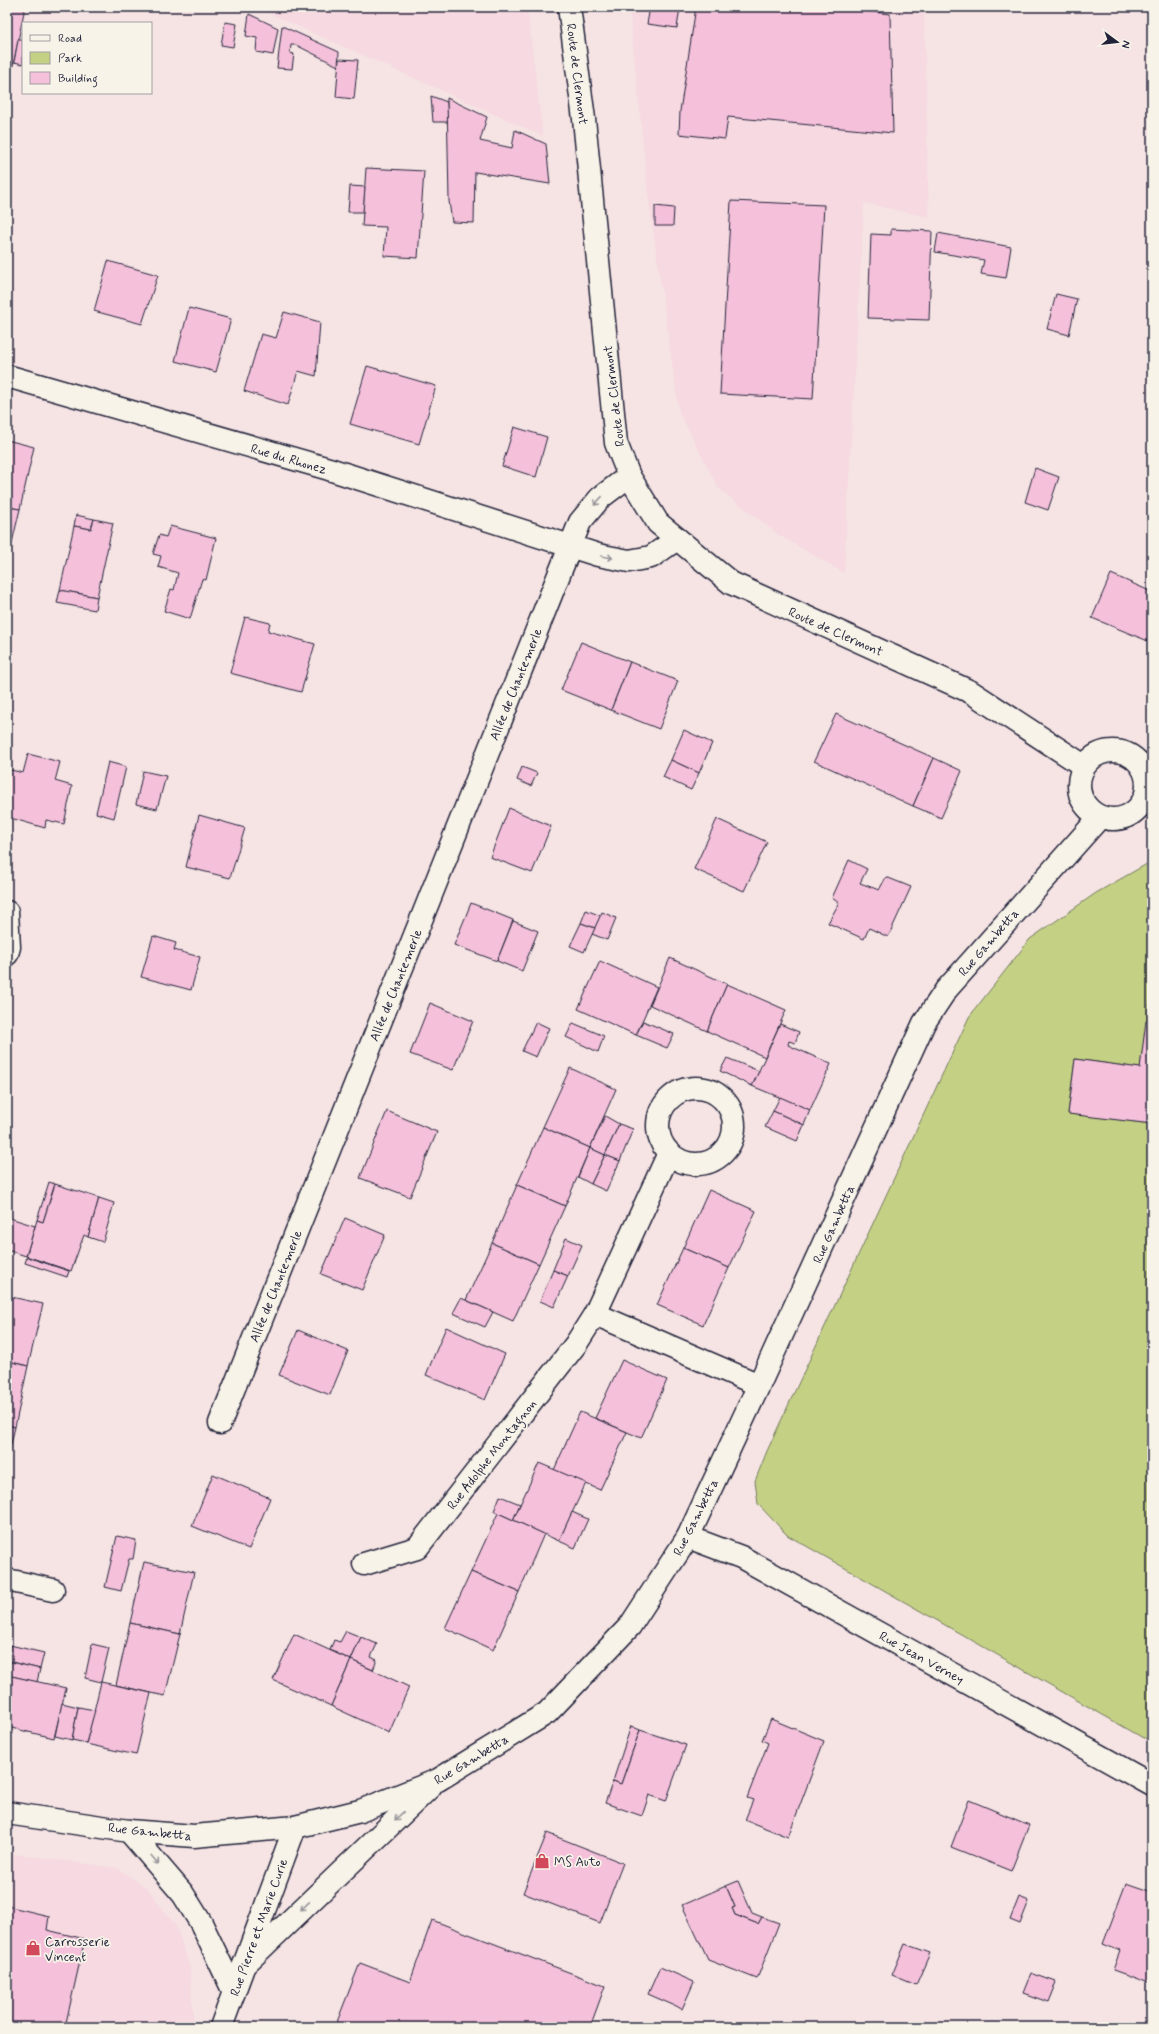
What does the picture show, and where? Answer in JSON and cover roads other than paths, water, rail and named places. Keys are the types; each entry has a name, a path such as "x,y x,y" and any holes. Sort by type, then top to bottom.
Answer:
{"street":[{"name":"Route de Clermont","path":"569,7 584,119 616,442 629,476 658,523 731,583 972,692 1084,766"},
{"name":"Rue du Rhonez","path":"7,376 328,469 598,555 629,561 651,556 677,539"},
{"name":"Allée de Chantemerle","path":"220,1423 580,522 600,498 629,476"},
{"path":"1112,751 1123,753 1146,767 1144,799 1138,808 1128,815 1119,818 1100,817 1084,804 1078,785 1084,766 1092,758 1102,753 1112,751"},
{"path":"1128,815 1152,816"},
{"name":"Rue Gambetta","path":"7,1813 129,1831 194,1836 295,1827 360,1811 438,1780 547,1713 630,1626 688,1537 924,1023 946,990 1100,817"},
{"path":"7,912 9,947 7,954"},
{"name":"Rue Adolphe Montagnon","path":"364,1564 417,1548 576,1344 594,1314 669,1153"},
{"path":"594,1314 759,1385"},
{"name":"Rue Jean Verney","path":"688,1537 741,1557 1152,1786"},
{"path":"7,1580 53,1590"},
{"path":"244,1965 438,1780"},
{"name":"Rue Pierre et Marie Curie","path":"221,2027 295,1827"},
{"path":"129,1831 183,1894 201,1923 234,1992"}],"place":[{"name":"MS Auto","path":"542,1861"},
{"name":"Carrosserie Vincent","path":"33,1948"}]}
